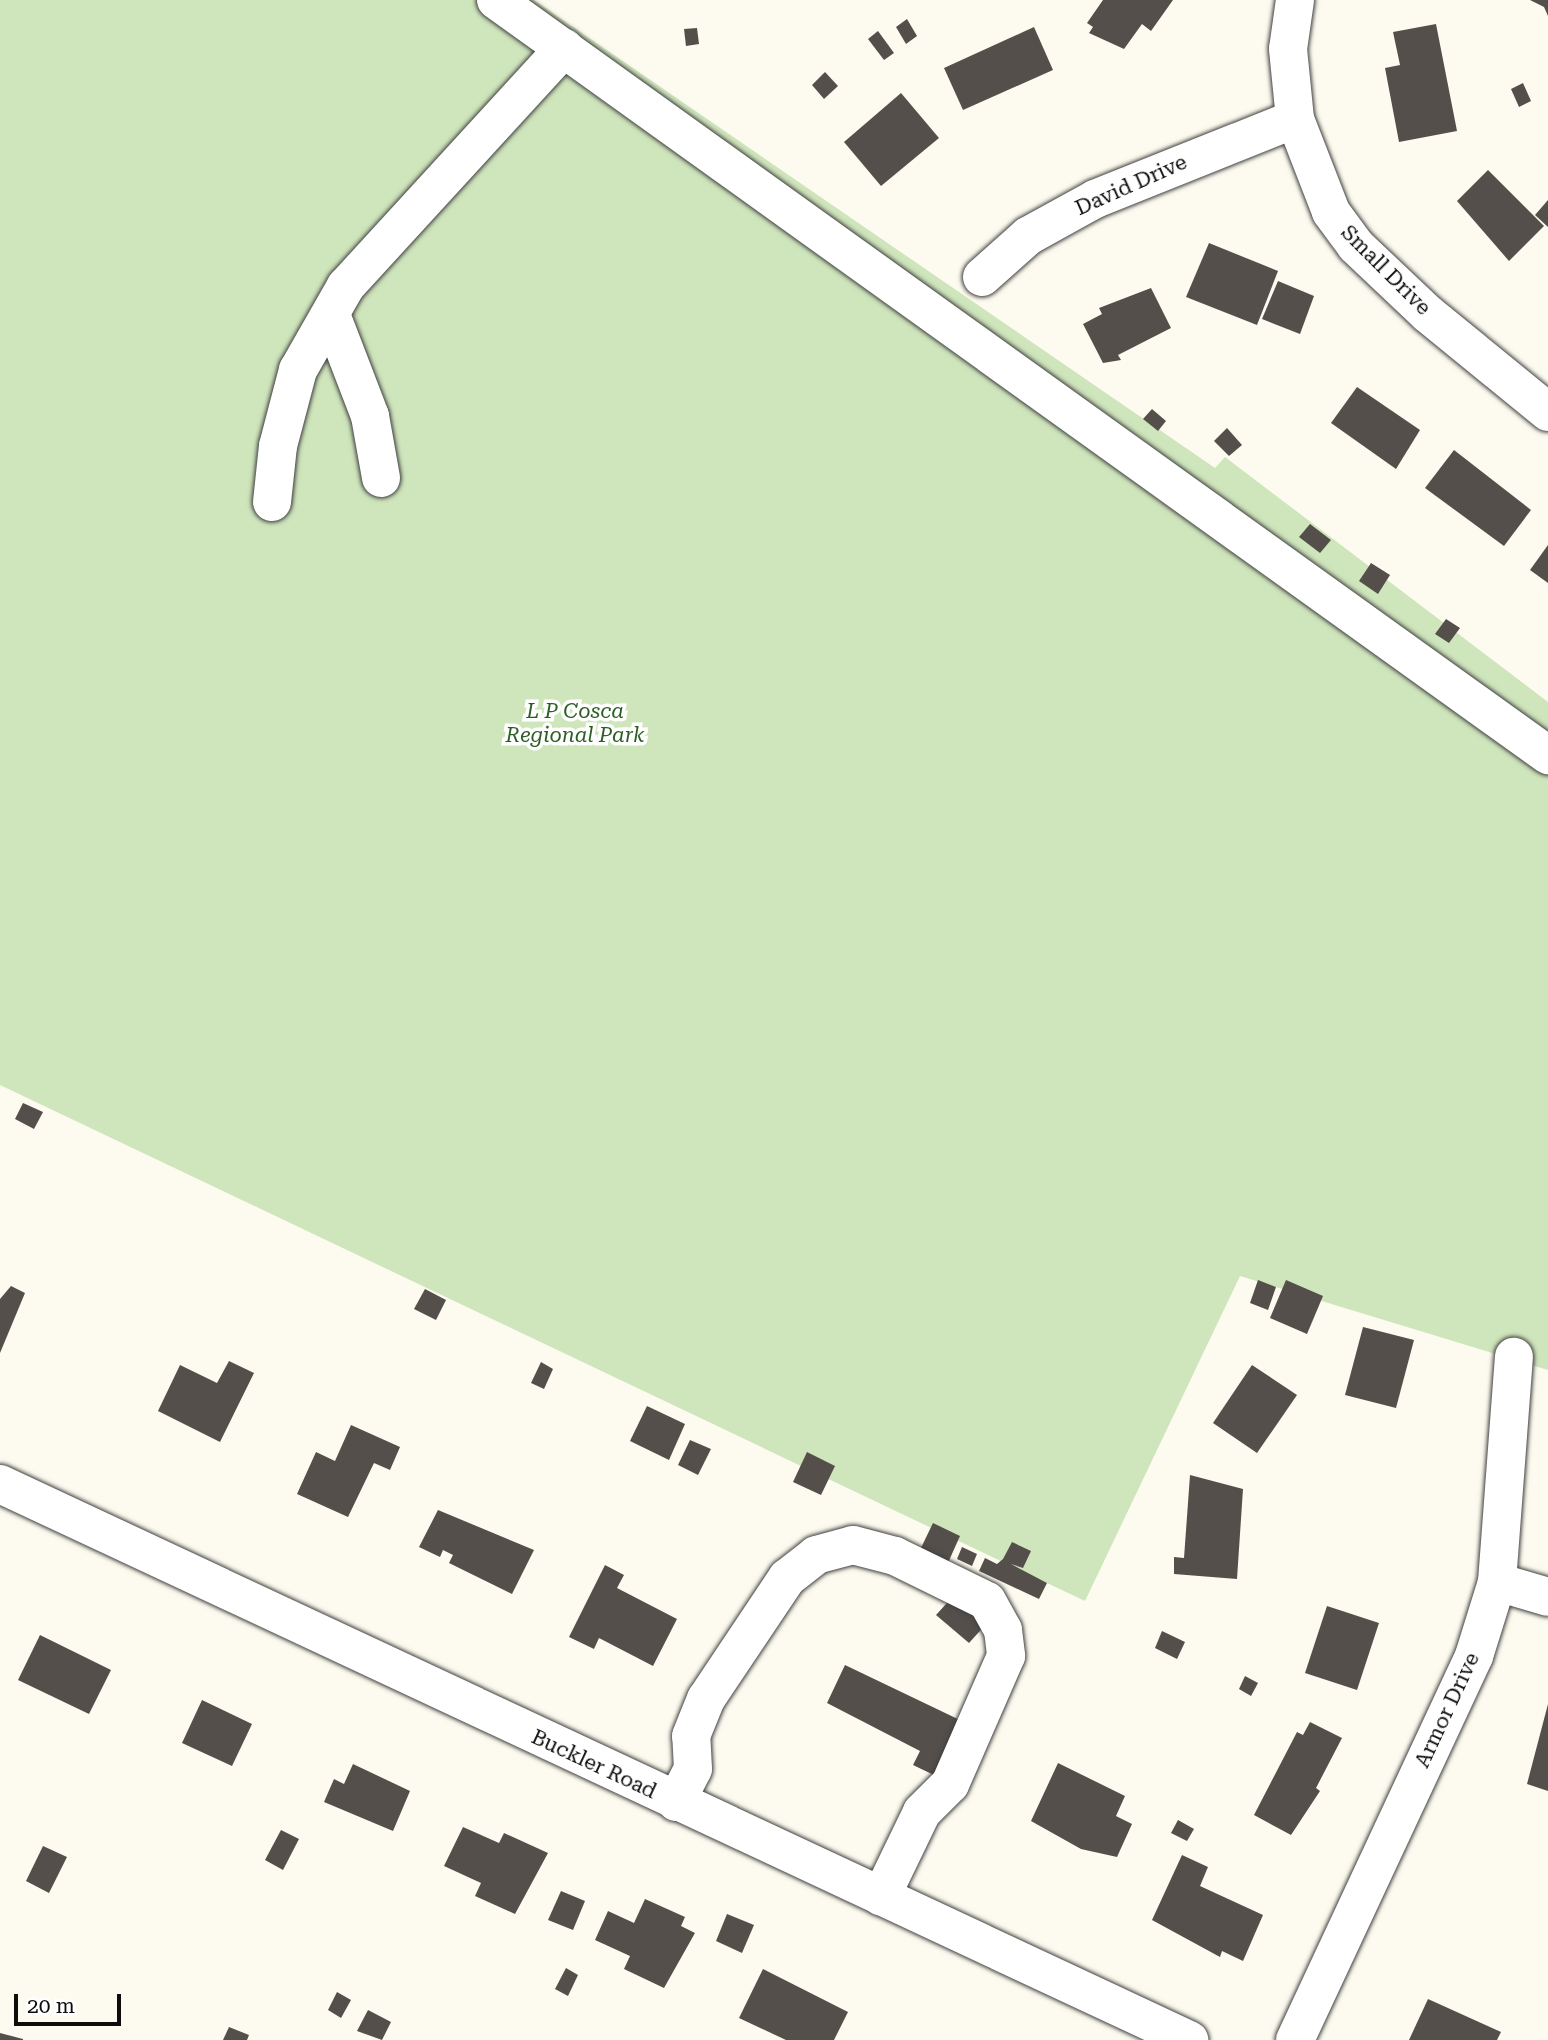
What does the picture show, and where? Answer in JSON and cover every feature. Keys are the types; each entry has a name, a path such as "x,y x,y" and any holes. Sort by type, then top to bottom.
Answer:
{"street":[{"path":"496,0 1548,755"},
{"name":"Small Drive","path":"1295,0 1288,49 1295,119 1331,212 1356,246 1548,411"},
{"path":"272,502 278,446 298,370 357,271 564,48"},
{"name":"David Drive","path":"982,276 1028,236 1095,199 1295,119"},
{"path":"332,317 370,416 382,478"},
{"name":"Armor Drive","path":"1296,2040 1474,1656 1497,1582 1514,1357"},
{"name":"Buckler Road","path":"0,1484 1189,2040"},
{"path":"676,1802 693,1769 691,1736 706,1699 787,1578 816,1555 853,1545 895,1556 987,1601 1003,1630 1006,1656 950,1784 922,1812 881,1897"},
{"path":"1497,1582 1548,1597"}],"green space":[{"name":"L P Cosca Regional Park","path":"0,0 534,0 1215,468 1225,457 1548,702 1548,1370 1240,1276 1085,1601 0,1085"}],"building":[{"path":"1103,0 1173,0 1151,31 1142,24 1124,49 1089,33 1093,27 1087,23"},
{"path":"1530,0 1548,0 1548,16 1544,7"},
{"path":"907,19 917,36 906,44 896,27"},
{"path":"1436,24 1457,131 1399,142 1385,68 1400,65 1393,32"},
{"path":"1034,27 1053,70 963,110 944,68"},
{"path":"697,28 699,44 686,46 684,29"},
{"path":"878,31 894,53 884,60 868,39"},
{"path":"825,72 838,86 824,99 812,85"},
{"path":"1523,83 1531,101 1519,107 1511,89"},
{"path":"901,93 939,138 881,186 844,142"},
{"path":"1488,170 1544,226 1509,261 1457,201"},
{"path":"1548,200 1548,227 1535,215"},
{"path":"1209,243 1278,271 1257,325 1186,297"},
{"path":"1278,281 1314,296 1300,334 1262,319"},
{"path":"1151,288 1171,328 1118,355 1121,360 1103,363 1083,324 1102,314 1099,308"},
{"path":"1357,387 1420,430 1396,469 1331,423"},
{"path":"1152,409 1166,421 1158,431 1143,419"},
{"path":"1227,428 1242,445 1229,456 1214,441"},
{"path":"1454,450 1531,510 1504,546 1425,488"},
{"path":"1310,524 1331,540 1320,553 1299,537"},
{"path":"1548,545 1548,583 1530,570"},
{"path":"1371,563 1390,575 1378,594 1359,581"},
{"path":"1446,619 1460,628 1449,643 1435,634"},
{"path":"23,1103 43,1112 34,1129 15,1119"},
{"path":"1258,1280 1276,1287 1268,1310 1250,1303"},
{"path":"1286,1280 1323,1296 1307,1334 1270,1318"},
{"path":"11,1286 25,1293 0,1353 0,1299"},
{"path":"425,1289 446,1300 436,1320 414,1309"},
{"path":"1363,1327 1414,1340 1396,1408 1345,1395"},
{"path":"229,1361 254,1373 220,1442 158,1411 180,1365 217,1383"},
{"path":"541,1362 553,1369 544,1389 531,1383"},
{"path":"1252,1365 1297,1395 1257,1453 1213,1423"},
{"path":"647,1406 685,1424 669,1460 630,1441"},
{"path":"351,1425 400,1447 390,1470 374,1463 348,1517 297,1494 316,1452 335,1461"},
{"path":"690,1440 711,1449 698,1475 678,1465"},
{"path":"807,1452 835,1466 821,1495 793,1482"},
{"path":"1190,1475 1243,1489 1237,1579 1174,1574 1174,1557 1184,1558"},
{"path":"438,1510 534,1550 512,1594 449,1563 453,1555 443,1550 440,1557 419,1547"},
{"path":"933,1523 960,1536 947,1565 919,1552"},
{"path":"1012,1542 1031,1551 1023,1568 1011,1564 1047,1583 1039,1599 979,1571 985,1558 997,1564 1003,1559"},
{"path":"962,1547 977,1554 972,1566 957,1559"},
{"path":"605,1565 624,1575 617,1588 677,1619 653,1666 599,1638 594,1649 569,1637"},
{"path":"956,1593 988,1622 969,1643 936,1615"},
{"path":"1327,1606 1379,1623 1357,1690 1305,1673"},
{"path":"1162,1631 1185,1642 1177,1659 1155,1648"},
{"path":"40,1635 111,1670 89,1714 18,1680"},
{"path":"845,1665 964,1722 938,1777 913,1765 920,1751 827,1703"},
{"path":"1245,1676 1258,1683 1251,1696 1239,1689"},
{"path":"202,1700 252,1724 232,1766 182,1743"},
{"path":"1548,1704 1548,1791 1527,1784"},
{"path":"1310,1722 1342,1738 1316,1788 1320,1791 1291,1835 1254,1815 1297,1732 1303,1735"},
{"path":"1058,1763 1125,1796 1116,1816 1132,1824 1117,1857 1081,1849 1031,1821"},
{"path":"353,1764 410,1791 393,1831 324,1802 334,1779 344,1784"},
{"path":"1178,1820 1194,1829 1187,1841 1171,1833"},
{"path":"463,1827 499,1843 504,1833 548,1853 515,1914 475,1896 481,1883 444,1866"},
{"path":"281,1830 299,1839 283,1870 265,1860"},
{"path":"43,1846 67,1857 49,1893 26,1881"},
{"path":"1182,1855 1208,1867 1200,1886 1263,1915 1243,1961 1222,1951 1220,1957 1152,1920"},
{"path":"561,1891 585,1901 573,1930 548,1920"},
{"path":"645,1899 685,1917 681,1926 695,1933 664,1988 624,1969 630,1956 595,1940 608,1911 634,1923"},
{"path":"727,1914 754,1925 742,1953 716,1941"},
{"path":"566,1968 578,1975 568,1996 555,1989"},
{"path":"763,1969 848,2012 834,2040 786,2040 739,2018"},
{"path":"337,1992 351,2000 341,2018 328,2010"},
{"path":"1428,1999 1501,2032 1497,2040 1409,2040"},
{"path":"368,2010 391,2022 382,2040 357,2031"},
{"path":"229,2027 249,2035 247,2040 223,2040"},
{"path":"0,2033 23,2039 23,2040 0,2040"}]}
